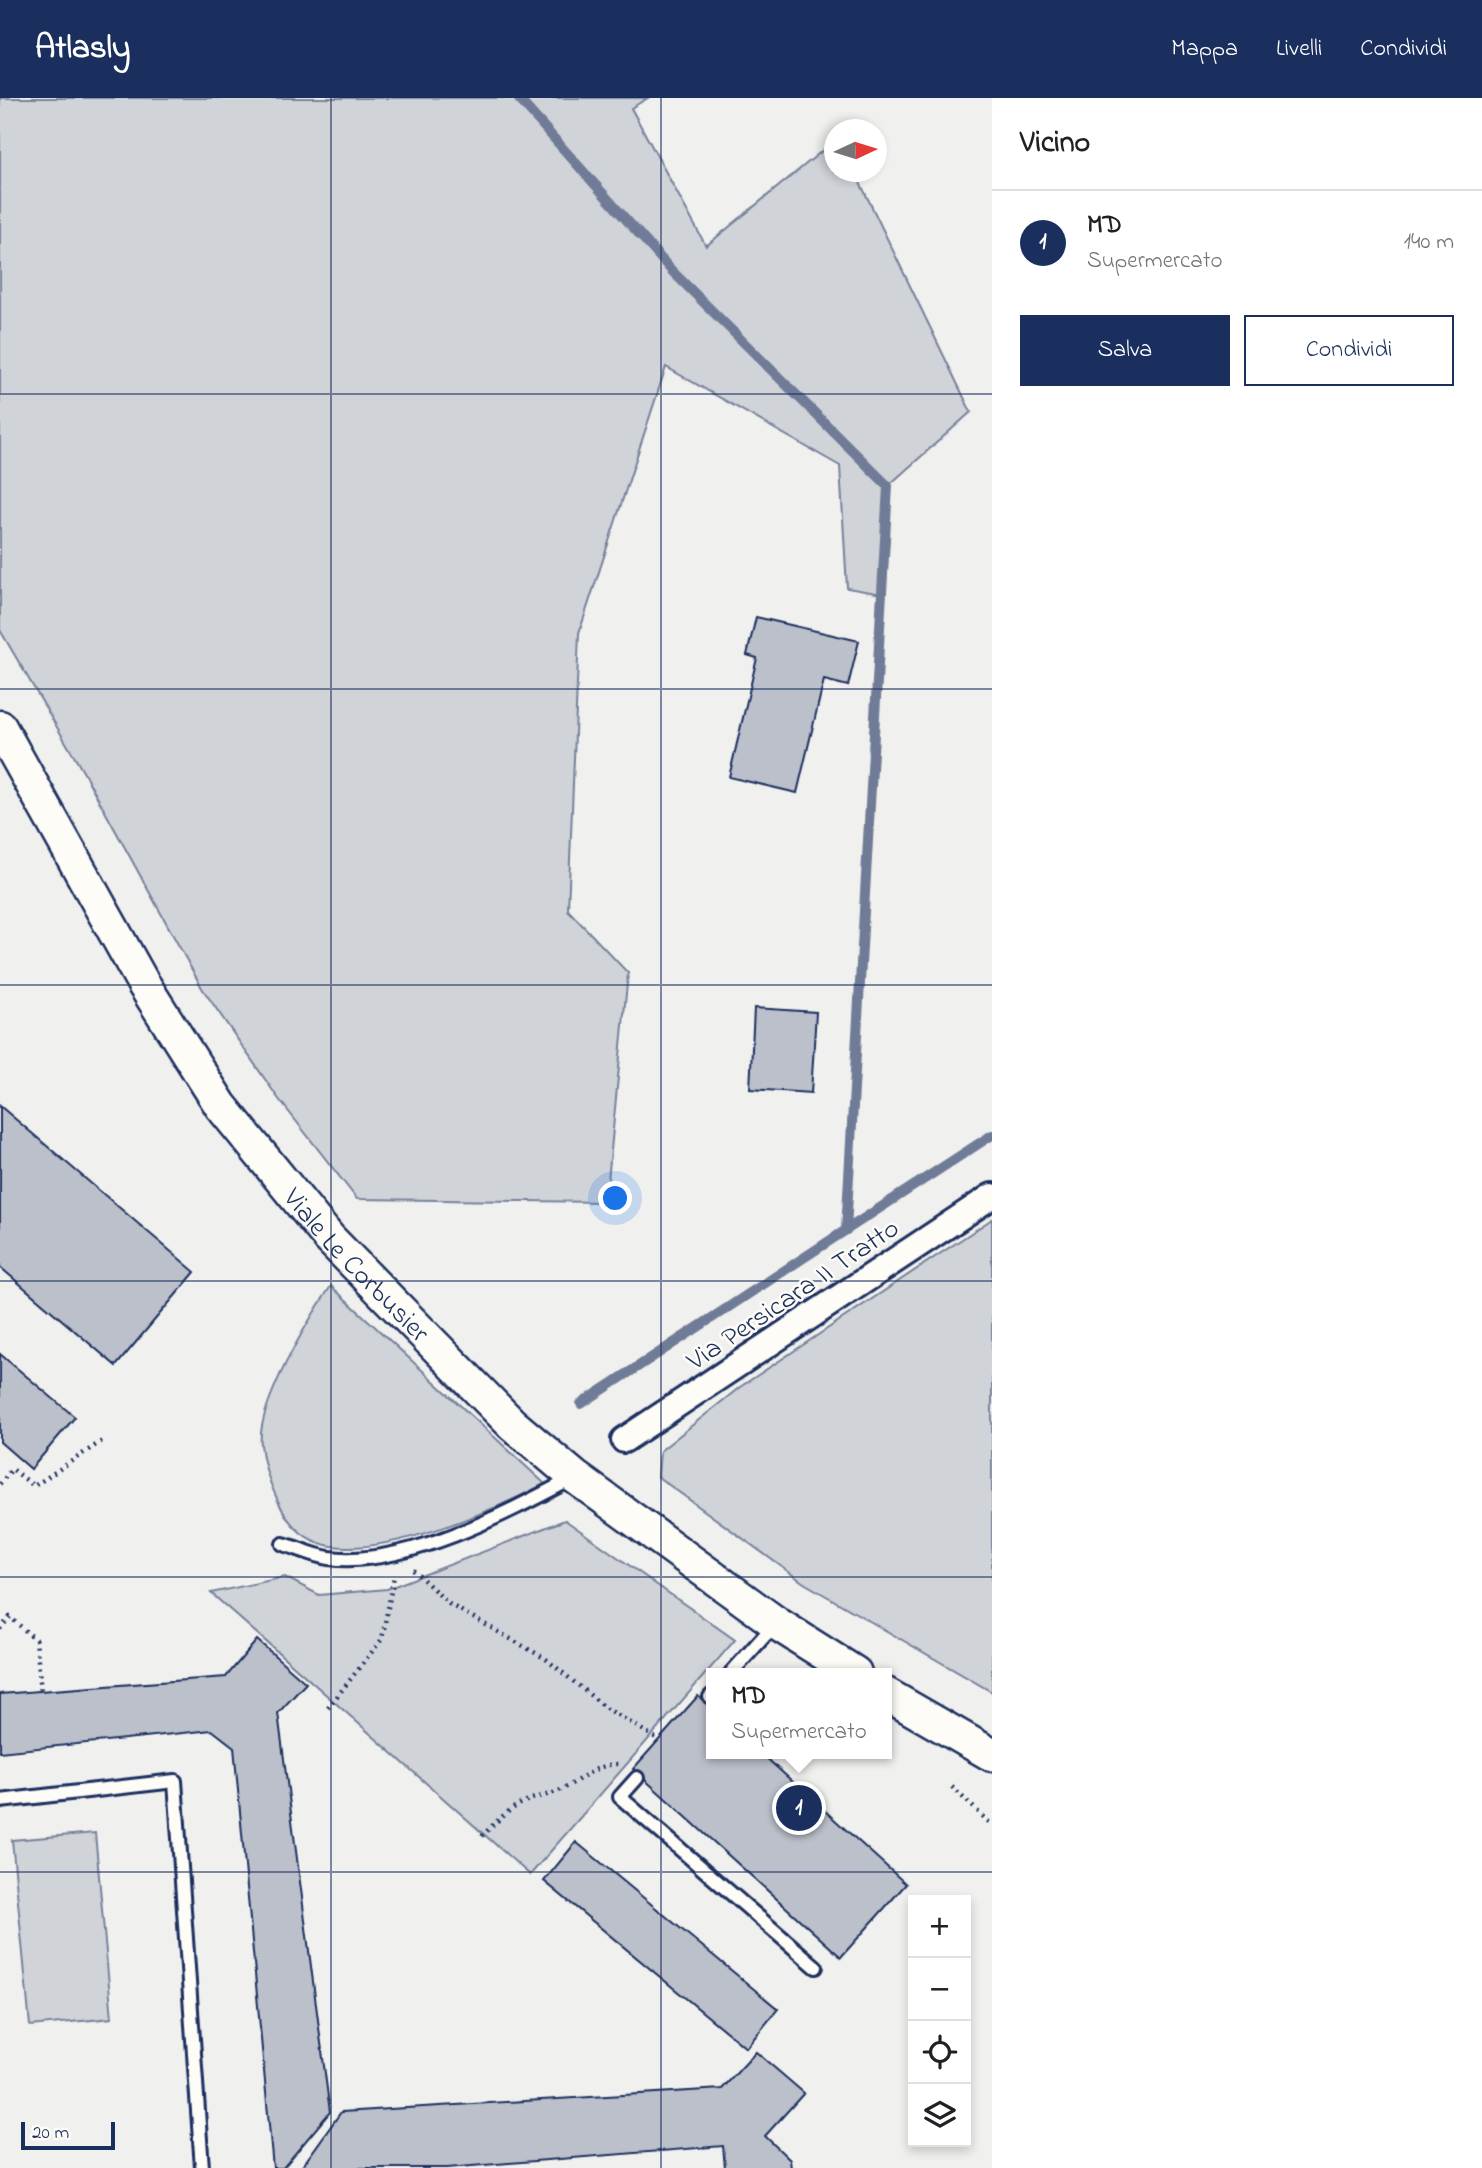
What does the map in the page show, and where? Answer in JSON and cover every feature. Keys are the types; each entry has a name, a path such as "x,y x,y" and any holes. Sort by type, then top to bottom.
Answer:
{"street":[{"name":"Viale Le Corbusier","path":"0,727 143,983 221,1106 329,1238 512,1424 575,1477 776,1623 847,1668"},
{"name":"Via Persicara II Tratto","path":"624,1440 992,1196"},
{"path":"892,1697 992,1755"}],"lane":[{"path":"283,1544 330,1558 398,1554 509,1512 575,1477"},
{"path":"736,1668 776,1623"},
{"path":"636,1778 620,1797 816,1967"},
{"path":"0,1801 175,1781 202,2168"}],"path":[{"path":"0,1484 12,1469 34,1486 105,1439"},
{"path":"328,1708 382,1639 398,1554"},
{"path":"398,1554 449,1604 546,1659 606,1708 656,1738"},
{"path":"0,1629 10,1617 36,1640 41,1691"},
{"path":"482,1836 509,1811 527,1800 560,1791 608,1764 620,1765 636,1778"},
{"path":"952,1787 992,1825"}],"shaded area":[{"path":"0,98 648,98 631,108 706,246 824,149 824,182 860,182 971,412 888,486 882,594 847,588 840,466 666,367 579,633 568,910 628,973 606,1202 357,1199 278,1098 202,988 85,775 0,630"},
{"path":"992,1219 992,1692 804,1583 658,1477 660,1451 740,1387"},
{"path":"331,1286 545,1484 470,1518 412,1537 383,1543 356,1547 332,1546 314,1541 299,1531 282,1509 270,1481 262,1452 262,1428 275,1386 286,1363"},
{"path":"565,1520 735,1640 711,1668 706,1668 706,1673 530,1875 211,1593 285,1577 319,1595 387,1589"},
{"path":"95,1833 112,2018 30,2026 12,1840"}],"building":[{"path":"756,617 859,641 848,686 824,680 797,793 729,777 757,658 747,655"},
{"path":"754,1008 816,1012 811,1093 750,1089"},
{"path":"0,1106 195,1272 116,1366 0,1267"},
{"path":"0,1354 75,1417 31,1469 0,1442"},
{"path":"257,1640 306,1683 278,1713 330,2112 283,2168 273,2168 234,1747 212,1730 0,1752 0,1694 226,1677"},
{"path":"698,1696 706,1703 706,1759 768,1759 906,1884 841,1957 633,1769"},
{"path":"576,1842 778,2009 746,2048 544,1881"},
{"path":"756,2052 804,2093 765,2136 790,2160 791,2168 725,2168 723,2146 447,2168 301,2168 341,2112 722,2089"}],"waterway":[{"path":"518,98 672,271 888,486 846,1230 992,1135"},
{"path":"581,1404 846,1230"}],"place":[{"name":"MD","path":"799,1808"}]}
